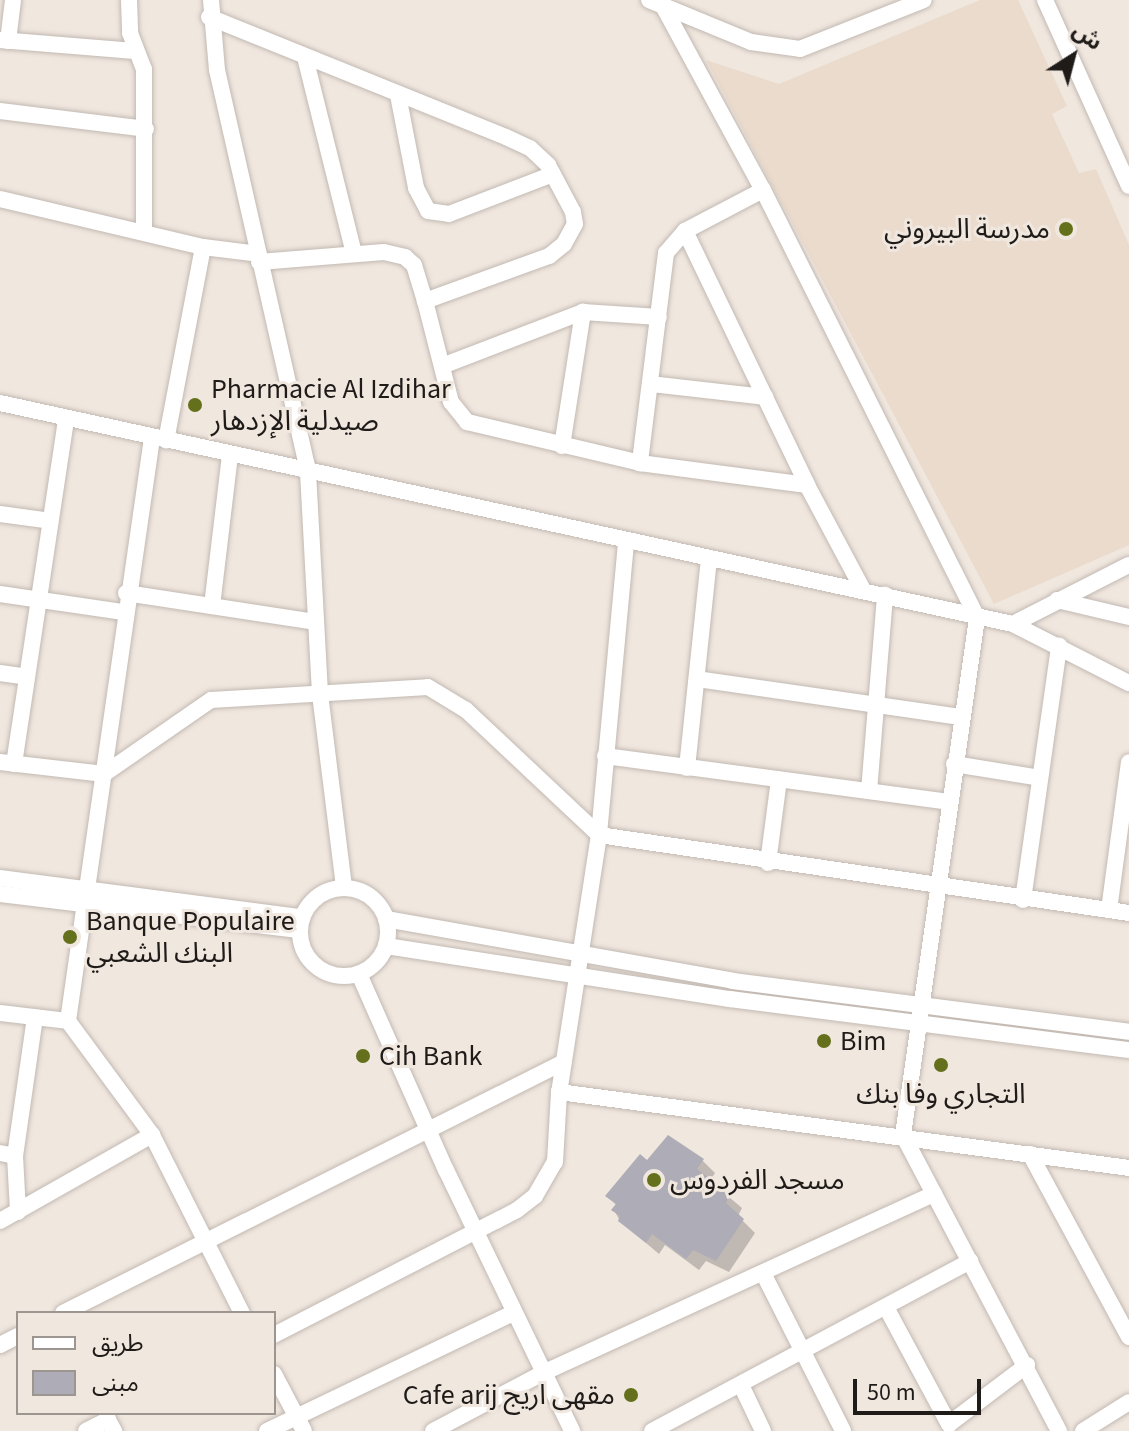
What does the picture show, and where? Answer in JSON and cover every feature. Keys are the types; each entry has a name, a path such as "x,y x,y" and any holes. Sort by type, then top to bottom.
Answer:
{"street":[{"path":"13,0 4,40 135,51"},
{"path":"129,0 135,51 144,69 144,230"},
{"path":"656,3 751,42 800,49 924,0"},
{"path":"1045,0 1129,186"},
{"path":"656,3 763,190 977,618 954,764 925,1005 903,1135 1027,1365 1059,1431"},
{"path":"210,8 305,57 530,148 553,174 573,212 575,224 564,244 549,256 425,301"},
{"path":"210,8 259,258 308,472 320,694 344,888"},
{"path":"305,57 354,254"},
{"path":"398,95 416,188 428,211 449,214 553,174"},
{"path":"0,111 146,129"},
{"path":"640,463 659,317 662,265 685,231 763,190"},
{"path":"0,199 259,258 354,254 405,257 414,265 451,402 467,422 640,463 807,485"},
{"path":"685,231 807,485 863,590"},
{"path":"203,247 126,593 104,774 68,1021 152,1135 241,1311"},
{"path":"442,366 583,312 659,317"},
{"path":"562,446 583,312"},
{"path":"651,384 765,397"},
{"path":"0,403 626,543 863,590 1013,624 1129,683"},
{"path":"66,419 27,677 7,763 104,774 211,700 415,686 438,690 466,710 599,835 768,863 1129,913"},
{"path":"212,606 230,456"},
{"path":"0,514 51,521"},
{"path":"276,1334 517,1210 544,1187 555,1162 559,1092 599,835 626,543"},
{"path":"687,768 709,558"},
{"path":"1013,624 1129,565"},
{"path":"126,593 315,622"},
{"path":"0,594 124,612"},
{"path":"869,791 885,595"},
{"path":"1057,600 1129,617"},
{"path":"1023,900 1059,646"},
{"path":"0,673 27,677"},
{"path":"697,679 961,717"},
{"path":"605,756 949,802"},
{"path":"1109,910 1129,762"},
{"path":"954,764 1040,778"},
{"path":"768,863 779,780"},
{"path":"0,878 85,898"},
{"path":"344,888 370,897 386,919 386,946 371,968 359,974 330,975 307,958 301,923 319,896 344,888"},
{"path":"0,894 85,898 301,923"},
{"path":"386,919 733,981 1129,1032"},
{"path":"386,946 580,972 730,999 1129,1050"},
{"path":"359,974 474,1230 572,1431"},
{"path":"0,1013 68,1021"},
{"path":"18,1212 7,1154 35,1017"},
{"path":"67,1311 564,1062"},
{"path":"559,1092 903,1135 1129,1168"},
{"path":"0,1221 152,1135"},
{"path":"1030,1154 1129,1337"},
{"path":"433,1431 545,1372 934,1194"},
{"path":"660,1429 887,1309 970,1261"},
{"path":"763,1273 843,1431"},
{"path":"887,1309 944,1427 1027,1365"},
{"path":"267,1431 300,1424 513,1313"},
{"path":"276,1378 300,1424"},
{"path":"741,1385 763,1431"},
{"path":"1083,1431 1129,1402"},
{"path":"86,1431 114,1421"}],"shaded area":[{"path":"980,0 1018,0 1067,106 1052,114 1079,173 1096,169 1129,245 1129,545 994,604 706,60 779,84"}],"building":[{"path":"668,1135 704,1159 697,1169 731,1194 726,1203 744,1219 716,1261 693,1250 686,1259 652,1234 646,1243 618,1221 620,1216 611,1210 616,1204 605,1196 640,1154 647,1160"}],"place":[{"name":"مدرسة البيروني","path":"1066,229"},
{"name":"Pharmacie Al Izdihar صيدلية الإزدهار","path":"195,405"},
{"name":"Banque Populaire البنك الشعبي","path":"70,937"},
{"name":"Bim","path":"824,1041"},
{"name":"Cih Bank","path":"363,1056"},
{"name":"التجاري وفا بنك","path":"941,1065"},
{"name":"مسجد الفردوس","path":"654,1180"},
{"name":"Cafe arij مقهى اريج","path":"631,1395"}]}
